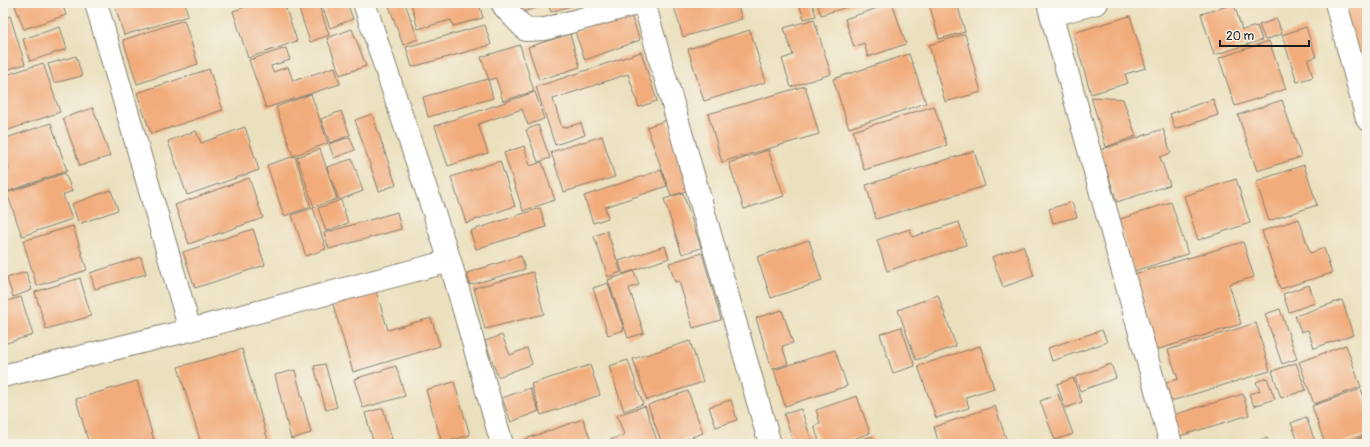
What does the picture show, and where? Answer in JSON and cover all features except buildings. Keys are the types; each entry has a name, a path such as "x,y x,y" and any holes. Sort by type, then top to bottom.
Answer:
{"street":[{"path":"96,3 190,330"},
{"path":"364,3 450,261 502,444"},
{"path":"502,3 526,30 545,29 640,3"},
{"path":"644,3 770,444"},
{"path":"1097,3 1050,9 1171,444"},
{"path":"1336,3 1367,119"},
{"path":"3,376 190,330 450,261"}]}
